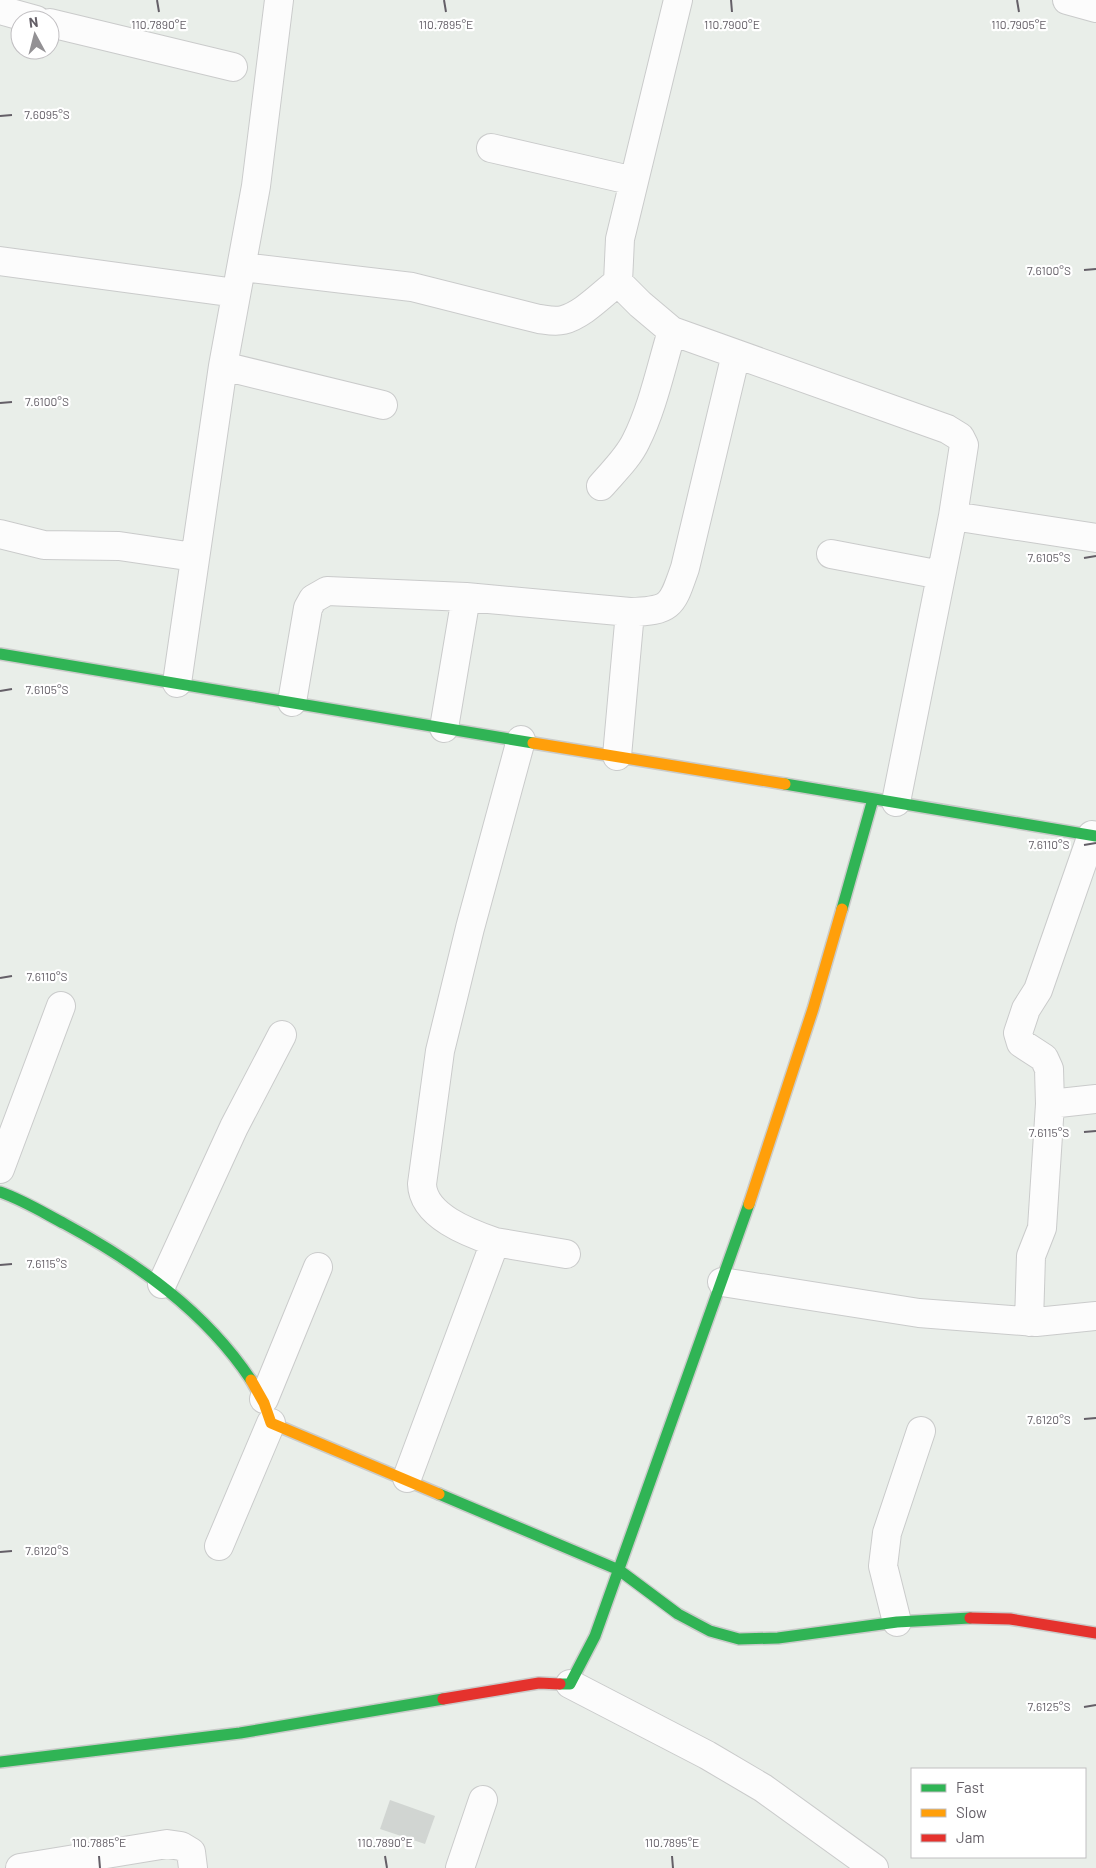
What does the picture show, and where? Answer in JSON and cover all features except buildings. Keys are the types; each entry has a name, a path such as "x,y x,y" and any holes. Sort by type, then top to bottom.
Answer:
{"street":[{"path":"177,683 223,366 256,186 279,0"},
{"path":"570,1684 595,1636 722,1282 885,801 940,575 964,454 964,445 960,437 947,428 672,331 640,304 618,282 620,240 678,0"},
{"path":"1067,0 1096,8"},
{"path":"60,25 233,68"},
{"path":"491,148 634,181"},
{"path":"0,261 236,293"},
{"path":"242,267 412,287 554,321 564,320 573,315 618,282"},
{"path":"600,486 620,464 636,442 672,331"},
{"path":"292,702 308,608 314,599 327,591 466,597 630,612 654,612 665,607 675,598 685,568 736,354"},
{"path":"223,366 382,405"},
{"path":"953,516 1096,538"},
{"path":"0,534 44,544 119,546 194,557"},
{"path":"831,554 940,575"},
{"path":"444,728 466,597"},
{"path":"617,756 630,612"},
{"path":"0,654 1094,836 1038,990 1026,1009 1018,1033 1021,1043 1047,1061 1049,1069 1050,1104 1042,1228 1031,1256 1029,1322"},
{"path":"521,740 470,928 440,1051 422,1184 428,1204 438,1214 474,1234 495,1242 566,1254"},
{"path":"0,1169 61,1006"},
{"path":"162,1284 234,1127 282,1035"},
{"path":"1050,1104 1096,1099"},
{"path":"0,1192 14,1197 106,1245 162,1284 210,1326 268,1411 407,1478 619,1570 678,1614 710,1631 739,1639 778,1638 897,1622 1010,1619 1096,1633"},
{"path":"407,1478 495,1242"},
{"path":"220,1546 318,1268"},
{"path":"722,1282 901,1311 1029,1322 1096,1316"},
{"path":"897,1622 883,1566 887,1533 921,1431"},
{"path":"0,1762 240,1733 539,1683 570,1684 707,1755 763,1788 874,1868"},
{"path":"460,1868 483,1800"},
{"path":"20,1868 167,1844 181,1846 191,1852 193,1868"}],"traffic: fast":[{"path":"0,654 533,743"},
{"path":"785,784 1096,836"},
{"path":"842,909 873,799"},
{"path":"0,1192 25,1203 92,1239 143,1272 168,1291 213,1332 251,1380"},
{"path":"560,1684 570,1684 595,1636 749,1204"},
{"path":"439,1494 619,1570 678,1614 710,1631 739,1639 778,1638 897,1622 970,1618"},
{"path":"0,1762 240,1733 443,1699"}],"traffic: slow":[{"path":"533,743 785,784"},
{"path":"749,1204 813,1009 842,909"},
{"path":"251,1380 264,1403 271,1423 439,1494"}],"traffic: jam":[{"path":"970,1618 1010,1619 1096,1633"},
{"path":"443,1699 539,1683 560,1684"}]}
